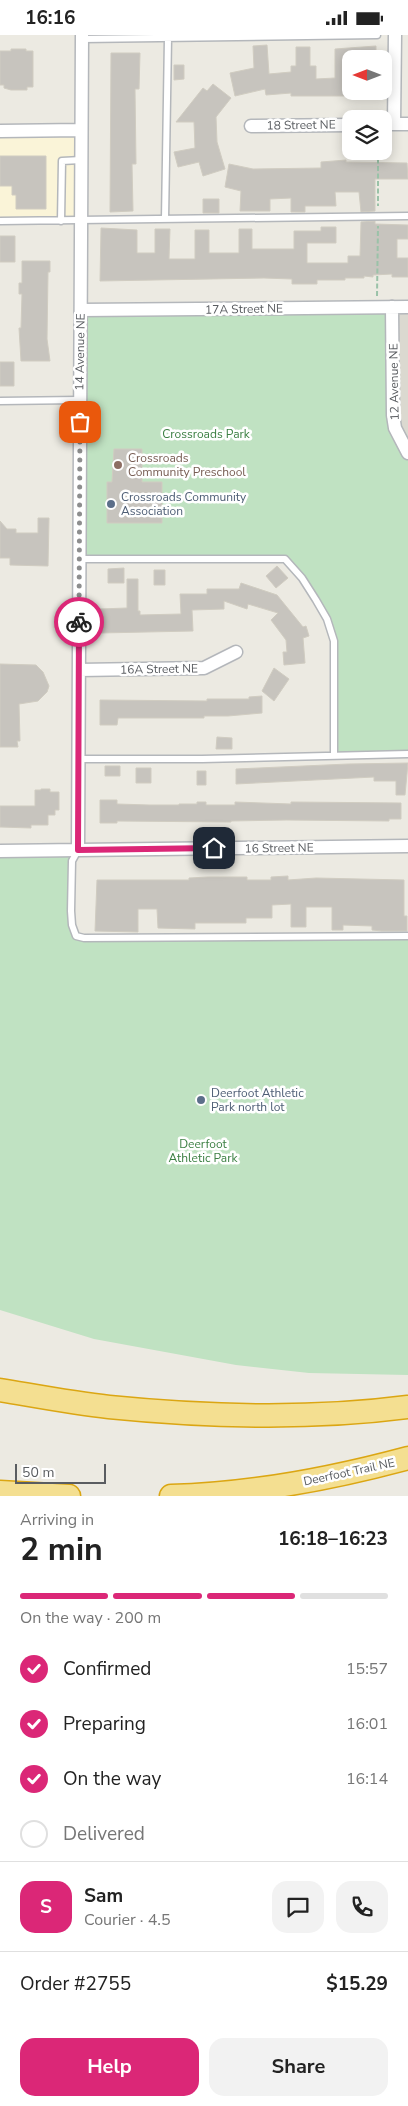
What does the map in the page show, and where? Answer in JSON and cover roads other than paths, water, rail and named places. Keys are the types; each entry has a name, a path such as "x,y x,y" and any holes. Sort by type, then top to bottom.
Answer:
{"highway":[{"path":"0,1377 200,1413"},
{"path":"0,1390 108,1407 200,1413 296,1417 408,1407"},
{"name":"Deerfoot Trail NE","path":"171,1496 216,1494 289,1484 363,1471 408,1458"},
{"path":"0,1492 70,1496"}],"street":[{"path":"390,110 395,35"},
{"name":"14 Avenue NE","path":"78,850 82,37"},
{"path":"392,124 408,124"},
{"name":"18 Street NE","path":"252,127 342,125"},
{"path":"0,131 81,130"},
{"name":"12 Avenue NE","path":"392,307 393,415 395,429 408,453"},
{"name":"17A Street NE","path":"81,310 408,307"},
{"name":"16A Street NE","path":"79,670 204,668 236,652"},
{"name":"16 Street NE","path":"0,851 408,846"}],"lane":[{"path":"82,37 168,38 377,35"},
{"path":"166,219 168,38"},
{"path":"61,221 62,161 81,160"},
{"path":"0,221 408,216"},
{"path":"0,401 80,399"},
{"path":"79,559 285,559 302,578 316,600 327,619 334,641 334,755"},
{"path":"79,759 202,759 408,754"},
{"path":"78,850 72,861 72,925 76,936 84,939 408,936"}],"place":[{"name":"Crossroads Community Preschool","path":"118,465"},
{"name":"Crossroads Community Association","path":"111,504"},
{"name":"Deerfoot Athletic Park north lot","path":"201,1100"}],"park label":[{"name":"Crossroads Park","path":"206,434"},
{"name":"Deerfoot Athletic Park","path":"203,1151"}]}
